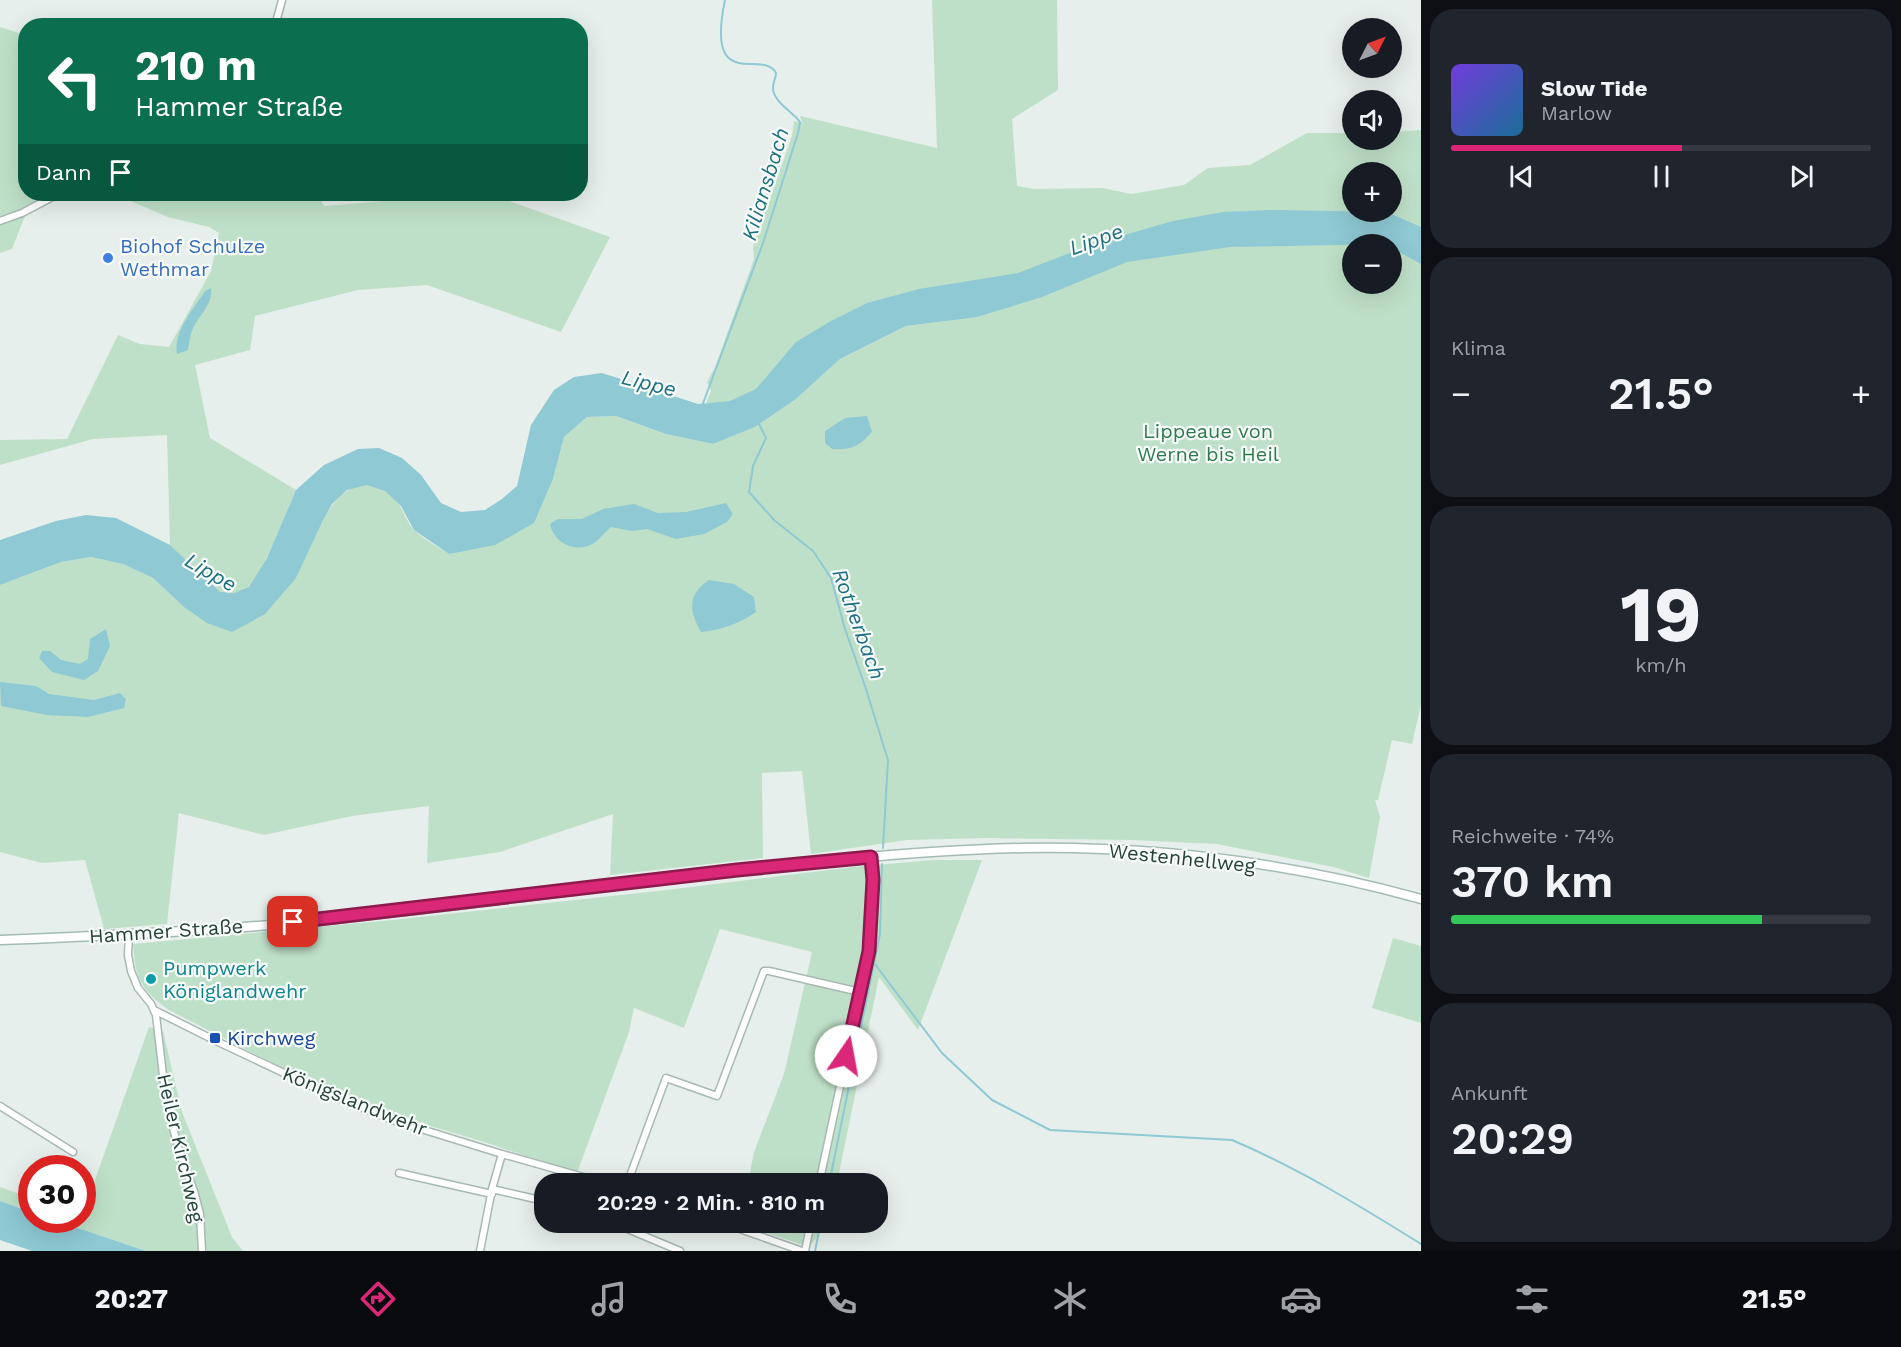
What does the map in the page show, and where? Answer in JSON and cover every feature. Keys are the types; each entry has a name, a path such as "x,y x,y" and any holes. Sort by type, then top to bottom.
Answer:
{"main road":[{"name":"Westenhellweg","path":"939,852 1025,848 1088,849 1196,856 1296,871 1421,899"},
{"name":"Hammer Straße","path":"0,940 129,935 316,921 737,870 939,852"}],"street":[{"path":"277,18 282,0"},
{"path":"0,221 45,201"},
{"path":"821,1173 870,937 873,880 871,857"},
{"name":"Königslandwehr","path":"129,935 128,955 131,971 138,988 154,1010 324,1092 392,1120 569,1173"},
{"path":"631,1173 666,1078 717,1096 764,971 860,992"},
{"name":"Heiler Kirchweg","path":"154,1010 171,1121 200,1214 202,1251"},
{"path":"0,1106 73,1152"},
{"path":"480,1251 502,1154"},
{"path":"399,1173 534,1199"},
{"path":"637,1233 680,1251"},
{"path":"751,1233 803,1251 808,1233"}],"green space":[{"name":"Lippeaue von Werne bis Heil","path":"932,0 1057,0 1058,90 1012,119 1017,186 1035,189 1103,188 1131,194 1184,185 1208,168 1250,165 1307,133 1342,133 1342,150 1402,150 1402,131 1421,130 1421,705 1412,744 1392,740 1378,800 1375,800 1380,817 1369,878 1333,867 1217,844 1132,840 987,838 907,840 811,854 802,771 762,773 763,858 610,875 613,814 500,852 427,863 429,806 352,816 264,835 179,813 167,924 104,929 85,860 42,863 0,852 0,585 61,562 91,557 123,564 153,578 184,607 296,578 318,529 339,497 353,488 368,485 391,495 415,531 449,554 553,479 564,437 587,417 616,416 666,434 713,444 755,427 796,399 840,359 906,326 945,321 945,295 766,402 706,403 711,391 707,382 715,367 754,259 753,247 792,136 794,121 802,123 800,116 937,148"},
{"path":"0,27 18,33 18,201 54,201 25,216 12,249 0,253"},
{"path":"131,201 322,201 324,206 384,201 510,201 610,237 561,332 427,285 358,290 255,316 250,350 195,365 210,438 296,490 267,558 253,582 247,588 234,593 220,593 170,545 167,435 93,439 0,465 0,440 67,439 118,335 140,344 169,347 211,271 219,233 209,227 168,217"},
{"path":"933,860 982,860 918,1030 879,977 839,1173 750,1173 754,1152 784,1074 812,952 720,929 684,1028 634,1008 629,1032 577,1173 393,1115 323,1089 159,1003 141,982 134,956 133,944 383,921 853,867"},
{"path":"1393,938 1421,946 1421,1023 1372,1008"},
{"path":"149,1027 163,1031 182,1112 232,1237 243,1251 146,1251 93,1233 96,1233 96,1177"},
{"path":"0,1187 18,1193 18,1207 0,1201"},
{"path":"767,1233 820,1233 809,1247"}],"water":[{"path":"1342,211 1342,222 1402,222 1402,219 1421,227 1421,264 1402,254 1402,234 1342,234 1342,245 1230,247 1127,262 1042,297 977,317 906,326 840,359 796,399 755,427 713,444 666,434 616,416 587,417 564,437 553,479 534,523 495,545 449,554 414,530 401,506 385,491 367,485 347,490 332,504 296,578 265,614 232,632 207,623 184,607 153,578 123,564 91,557 61,562 0,585 0,540 56,521 86,515 116,518 170,545 220,592 234,593 249,587 267,558 296,490 324,465 358,449 379,448 402,458 421,475 441,503 461,512 485,510 517,486 531,425 554,390 574,377 602,373 698,404 730,401 756,389 796,342 867,303 919,289 1018,273 1093,244 1173,221 1223,212"},
{"path":"211,288 210,300 192,331 188,350 177,354 181,329 205,291"},
{"path":"867,416 872,432 863,441 845,449 832,449 825,443 825,431 845,418"},
{"path":"726,503 733,514 727,522 704,534 676,539 647,529 632,531 611,527 594,543 574,547 561,542 552,531 550,524 558,519 582,519 603,509 634,504 658,513 686,512"},
{"path":"709,580 734,584 754,597 756,612 730,626 701,632 694,617 692,603 697,591"},
{"path":"106,629 110,646 98,671 84,680 52,672 39,658 42,651 50,651 61,660 80,664 88,659 90,639"},
{"path":"0,682 36,686 49,694 94,700 120,693 126,699 124,708 88,717 47,715 1,706"},
{"path":"0,1201 18,1207 18,1233 93,1233 146,1251 32,1251 0,1240"}],"waterway":[{"name":"Kiliansbach","path":"702,406 763,243 800,122 776,97 773,87 776,73 760,64 738,63 729,58 723,48 721,29 725,0"},
{"name":"Rotherbach","path":"758,422 766,438 753,466 749,492 774,520 813,551 831,578 845,629 888,760 883,848"},
{"name":"Rotherbach","path":"831,1173 880,934 882,864"},
{"path":"874,963 942,1053 992,1100 1050,1130 1232,1140 1305,1175 1421,1244"},
{"name":"Rotherbach","path":"815,1251 819,1233"}],"place":[{"name":"Biohof Schulze Wethmar","path":"108,258"},
{"name":"Pumpwerk Königlandwehr","path":"151,979"},
{"name":"Kirchweg","path":"215,1038"}],"route":[{"path":"293,922 737,870 871,857 873,880 869,951 846,1056"}],"water label":[{"name":"Lippe","path":"1096,239"},
{"name":"Lippe","path":"649,383"},
{"name":"Lippe","path":"211,572"}]}
